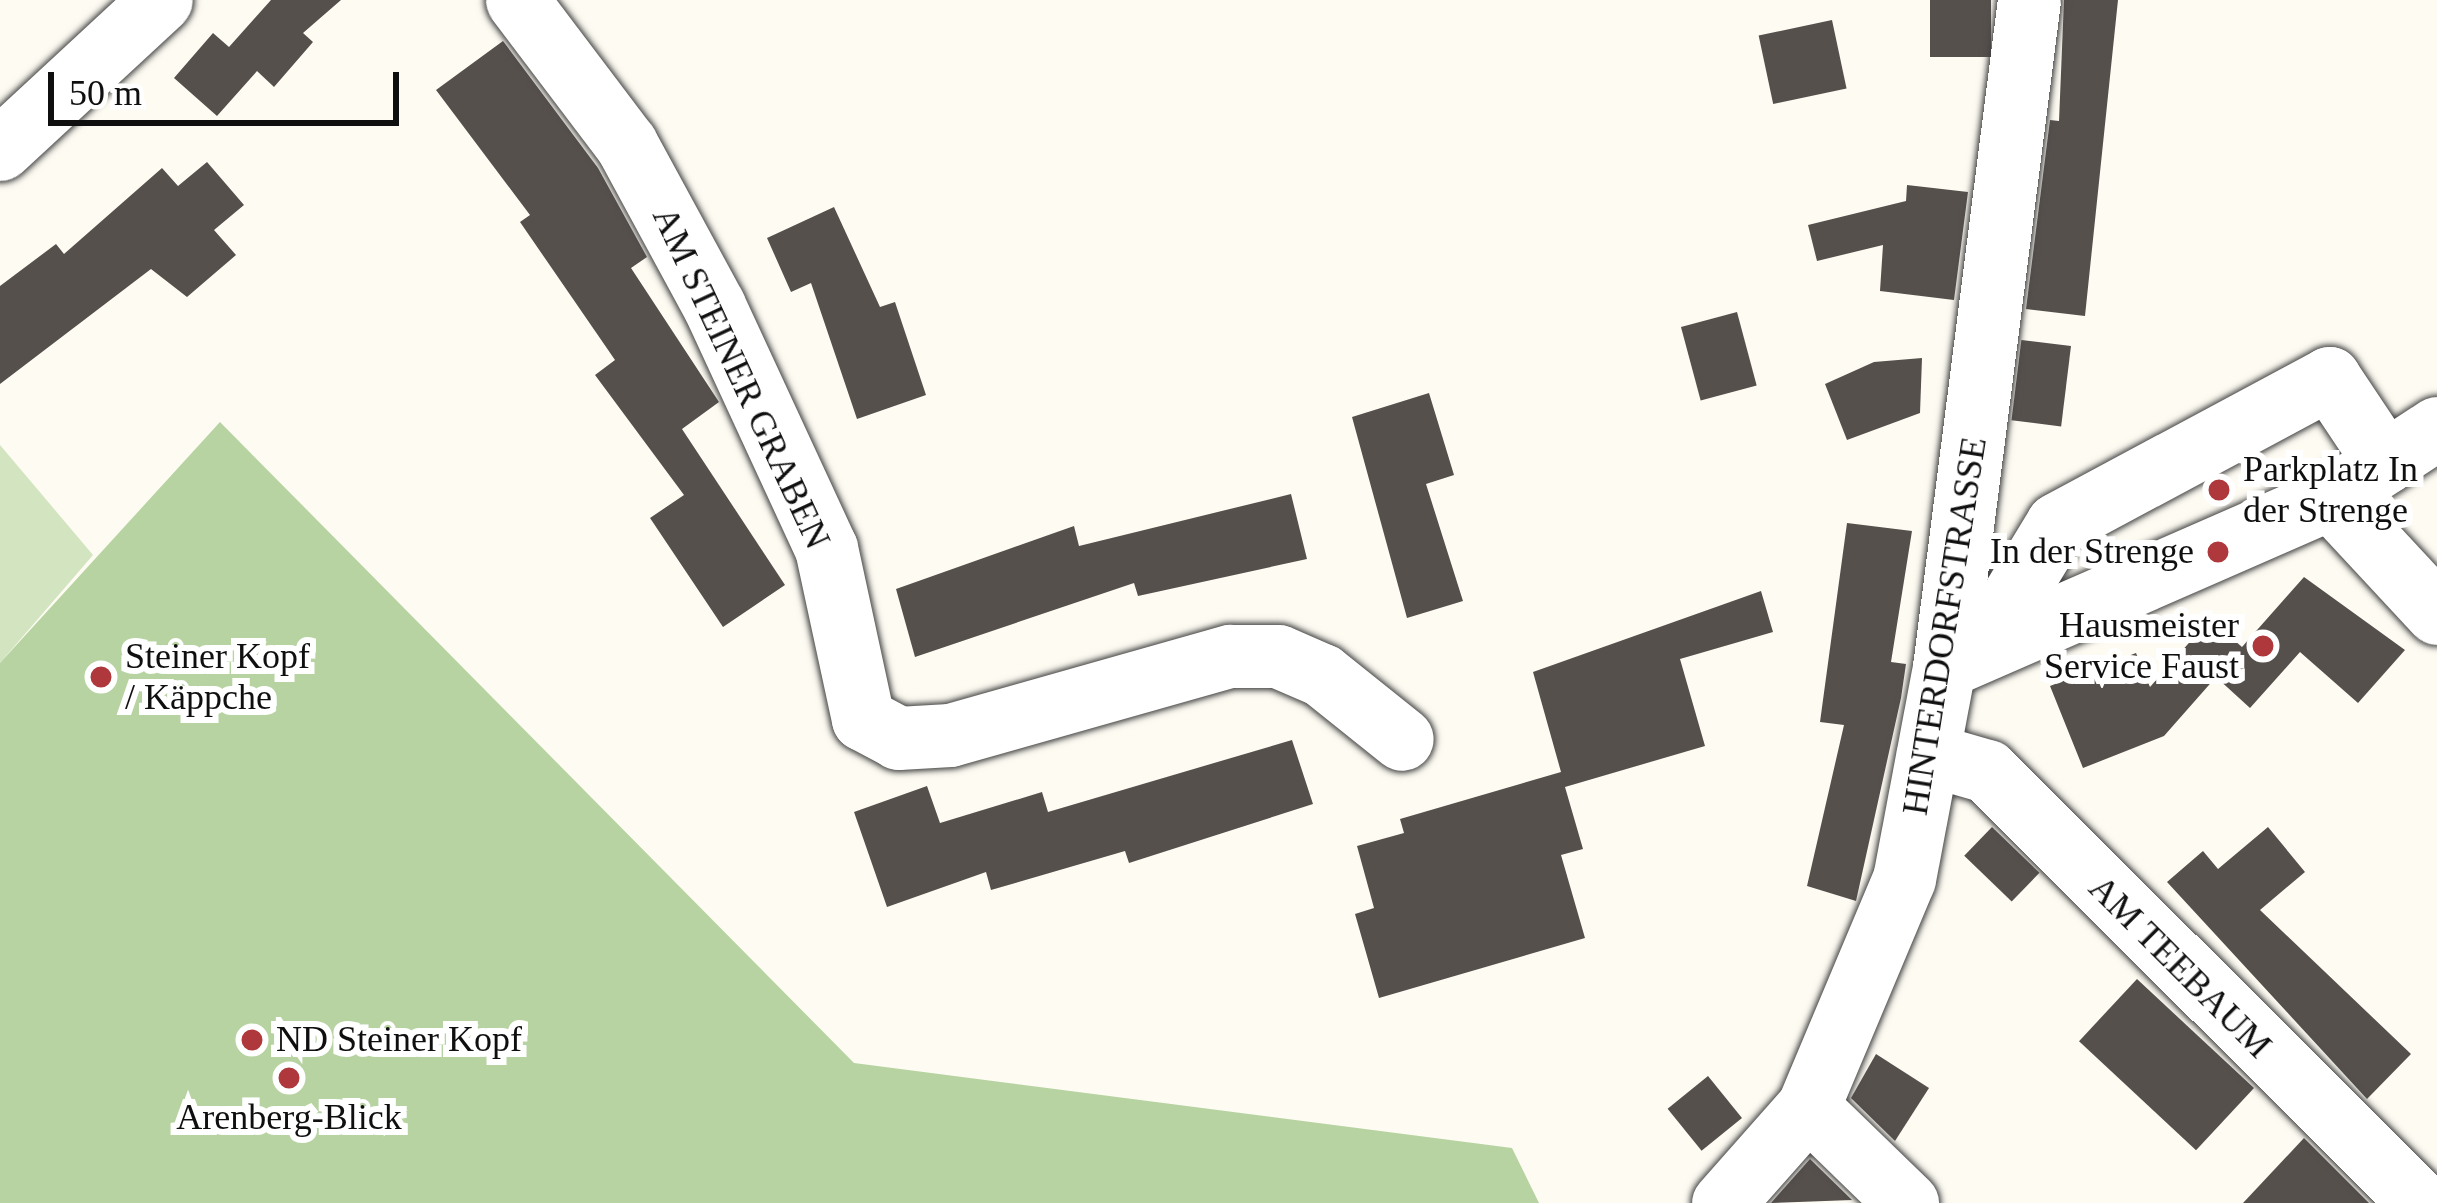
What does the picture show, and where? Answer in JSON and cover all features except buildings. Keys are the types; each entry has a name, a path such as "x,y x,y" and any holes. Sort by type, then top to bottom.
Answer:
{"street":[{"path":"0,148 161,0"},
{"name":"AM STEINER GRABEN","path":"518,0 626,144 714,306 826,548 863,719 898,738 950,735 1229,656 1278,656 1322,675 1402,739"},
{"name":"HINTERDORFSTRASSE","path":"1723,1203 1808,1107 1904,879 1944,667 1955,549 2029,0"},
{"path":"2030,613 2057,524 2329,378 2385,462"},
{"path":"1944,667 2030,613 2330,498 2437,428"},
{"path":"2330,498 2437,613"},
{"path":"1955,549 2030,613"},
{"name":"AM TEEBAUM","path":"1928,754 1987,771 2420,1203"},
{"path":"1808,1107 1907,1203"}],"green space":[{"path":"220,422 854,1063 1512,1148 1539,1203 0,1203 0,663"},
{"path":"0,445 93,555 0,663"}],"place":[{"name":"Parkplatz In der Strenge","path":"2219,490"},
{"name":"In der Strenge","path":"2218,552"},
{"name":"Hausmeister Service Faust","path":"2263,646"},
{"name":"Steiner Kopf / Käppche","path":"101,677"},
{"name":"ND Steiner Kopf","path":"252,1040"},
{"name":"Arenberg-Blick","path":"289,1078"}]}
